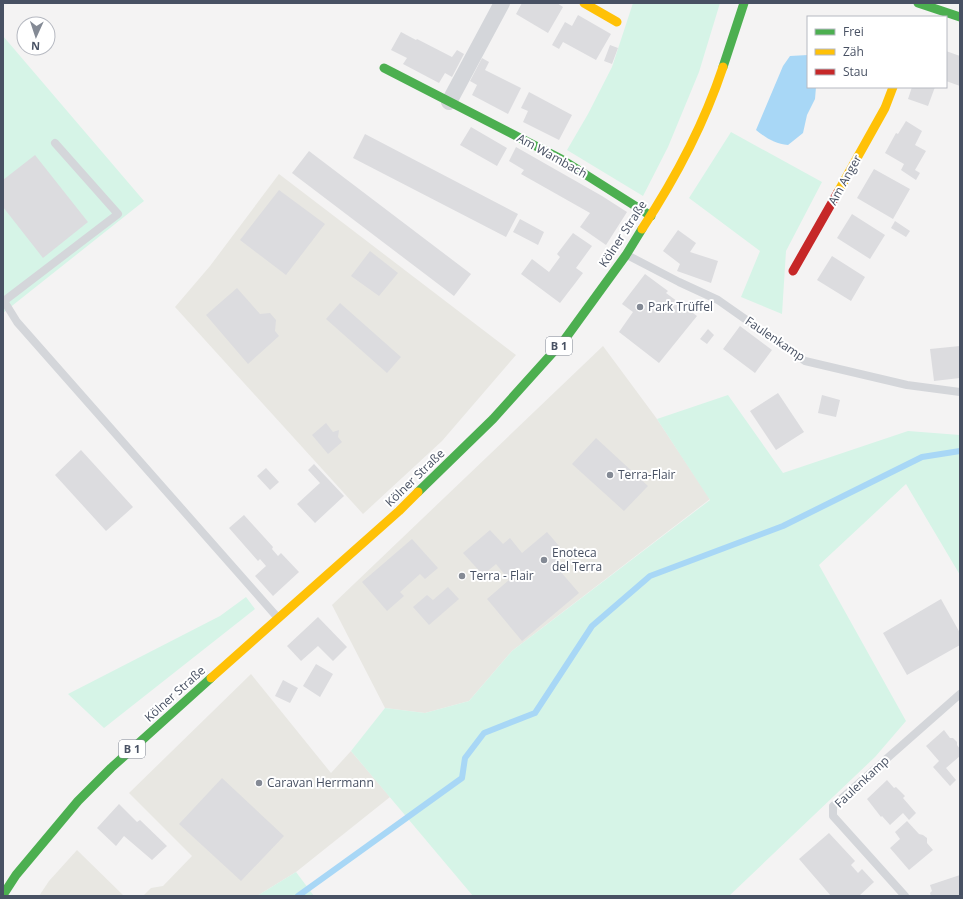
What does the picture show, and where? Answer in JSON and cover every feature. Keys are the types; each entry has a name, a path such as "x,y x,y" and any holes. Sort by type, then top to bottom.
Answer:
{"main road":[{"path":"584,3 616,22"},
{"name":"Kölner Straße","path":"3,895 16,875 69,812 106,774 151,731 399,511 493,419 565,339 626,255 651,216 690,147 718,82 744,3"},
{"path":"920,8 960,17"},
{"name":"Am Wambach","path":"384,68 560,159 651,216"},
{"name":"Am Anger","path":"793,271 885,108 893,88"}],"street":[{"path":"449,102 502,3"}],"lane":[{"path":"55,143 118,214 4,301 17,322 278,619"},
{"name":"Faulenkamp","path":"626,255 718,300 804,361 907,385 960,392"},
{"name":"Faulenkamp","path":"905,896 833,816 833,806 960,694"}],"shaded area":[{"path":"279,174 516,355 442,441 363,514 175,307 210,266"},
{"path":"603,346 657,419 710,499 512,651 469,701 425,713 385,708 332,605"},
{"name":"Caravan Herrmann","path":"251,674 331,773 351,751 390,797 296,872 257,896 143,896 151,888 163,886 192,856 129,793"},
{"path":"77,850 124,896 39,896 49,881"}],"green space":[{"path":"633,3 720,3 699,72 668,147 643,196 567,150 588,114 612,67"},
{"path":"3,36 16,51 16,56 20,56 144,201 3,313"},
{"path":"731,132 822,182 786,251 782,314 741,297 760,251 689,198"},
{"path":"728,395 783,473 908,431 960,435 960,575 906,484 819,565 906,721 875,757 729,896 473,896 351,751 385,708 425,713 469,701 512,651 710,500 657,419"},
{"path":"246,597 255,609 104,728 68,694 220,616"},
{"path":"296,872 314,896 257,896"}],"water":[{"path":"807,55 807,88 816,88 815,99 807,115 803,133 788,145 775,142 756,130 783,66 790,56"}],"building":[{"path":"522,3 557,3 563,7 548,33 516,14"},
{"path":"578,15 611,34 596,60 563,42 559,49 552,45 565,22 572,26"},
{"path":"401,32 452,57 457,50 464,54 452,77 445,73 439,83 403,64 407,58 391,50"},
{"path":"610,45 618,48 612,64 604,61"},
{"path":"947,51 960,56 960,86 947,81"},
{"path":"482,58 489,62 485,70 521,88 508,114 472,95 477,85 470,81"},
{"path":"912,88 935,88 928,106 908,99"},
{"path":"529,92 572,115 559,140 523,122 528,111 521,108"},
{"path":"906,121 922,131 915,145 926,151 915,170 920,173 916,180 901,170 904,164 885,153 896,133 898,134"},
{"path":"471,127 507,148 497,166 460,145"},
{"path":"365,134 518,214 506,237 353,158"},
{"path":"516,147 627,212 606,245 580,227 590,213 521,174 524,170 509,161"},
{"path":"309,151 471,274 454,296 292,173"},
{"path":"35,155 88,222 43,258 3,207 3,180"},
{"path":"874,169 910,189 893,219 857,198"},
{"path":"279,190 325,224 286,275 240,240"},
{"path":"852,214 885,235 870,259 837,238"},
{"path":"520,219 544,232 538,245 513,232"},
{"path":"895,221 910,231 906,237 891,228"},
{"path":"678,230 696,243 690,252 718,261 711,283 677,271 680,264 663,251"},
{"path":"573,233 592,246 576,268 583,273 560,303 521,274 532,259 549,272 560,257 557,254"},
{"path":"370,251 398,273 379,296 351,276"},
{"path":"832,256 865,277 851,301 817,280"},
{"path":"645,274 668,291 666,293 697,316 659,363 619,332 633,312 622,304"},
{"path":"237,288 260,314 270,313 276,320 275,331 279,336 248,364 206,315"},
{"path":"340,303 401,357 387,373 326,319"},
{"path":"740,326 772,350 755,373 723,349"},
{"path":"708,329 714,335 707,344 700,339"},
{"path":"960,346 960,378 934,381 930,349"},
{"path":"778,393 804,432 776,450 750,411"},
{"path":"822,395 840,400 836,417 818,413"},
{"path":"326,423 333,432 339,430 338,437 342,442 328,454 312,435"},
{"name":"Terra-Flair","path":"596,438 648,486 624,511 572,464"},
{"path":"81,450 133,507 106,531 55,475"},
{"path":"314,464 344,496 315,523 297,504 320,483 308,470"},
{"path":"266,468 279,482 270,490 257,476"},
{"path":"244,515 273,547 272,549 278,556 281,553 299,572 273,596 255,576 266,566 260,559 258,561 229,528"},
{"path":"490,530 503,544 510,538 522,553 547,532 566,554 554,564 579,593 522,641 487,599 509,580 496,564 483,575 463,553"},
{"path":"412,539 438,568 425,579 420,574 400,592 404,596 387,611 362,582"},
{"path":"448,587 459,599 429,625 413,607 427,595 433,600"},
{"path":"941,599 960,633 960,645 907,675 883,633"},
{"path":"318,617 347,647 333,661 318,646 301,661 287,646"},
{"path":"316,664 333,674 320,697 303,686"},
{"path":"283,680 298,688 290,703 275,696"},
{"path":"944,730 950,738 953,738 957,742 960,749 960,756 946,768 956,780 950,786 933,767 939,761 926,746"},
{"path":"222,778 284,836 241,881 179,824"},
{"path":"887,780 894,788 896,787 905,796 903,798 916,813 909,820 903,813 890,825 882,816 881,817 867,799"},
{"path":"119,804 137,822 140,820 167,846 152,860 124,836 116,846 97,828"},
{"path":"907,821 919,834 927,838 927,843 933,850 909,870 890,848 900,839 895,832"},
{"path":"829,833 855,861 851,865 858,873 862,869 874,882 859,896 831,896 799,859"},
{"path":"960,875 960,896 931,896 930,893 932,891 930,885"}],"waterway":[{"path":"298,896 462,778 465,758 484,733 535,713 592,626 650,576 783,526 922,457 960,451"}],"traffic: fast":[{"path":"723,67 744,3"},
{"path":"918,3 960,17"},
{"path":"384,68 561,159 651,216"},
{"path":"418,492 493,419 565,339 626,255 642,229"},
{"path":"3,895 16,875 78,801 111,768 211,678"}],"traffic: slow":[{"path":"584,3 617,22"},
{"path":"642,229 666,191 688,151 707,109 723,67"},
{"path":"838,192 885,108 893,88"},
{"path":"211,678 399,511 418,492"}],"traffic: jam":[{"path":"793,271 838,192"}],"place":[{"name":"Park Trüffel","path":"640,307"},
{"name":"Terra-Flair","path":"610,475"},
{"name":"Enoteca del Terra","path":"544,560"},
{"name":"Terra - Flair","path":"462,576"},
{"name":"Caravan Herrmann","path":"259,783"}]}
